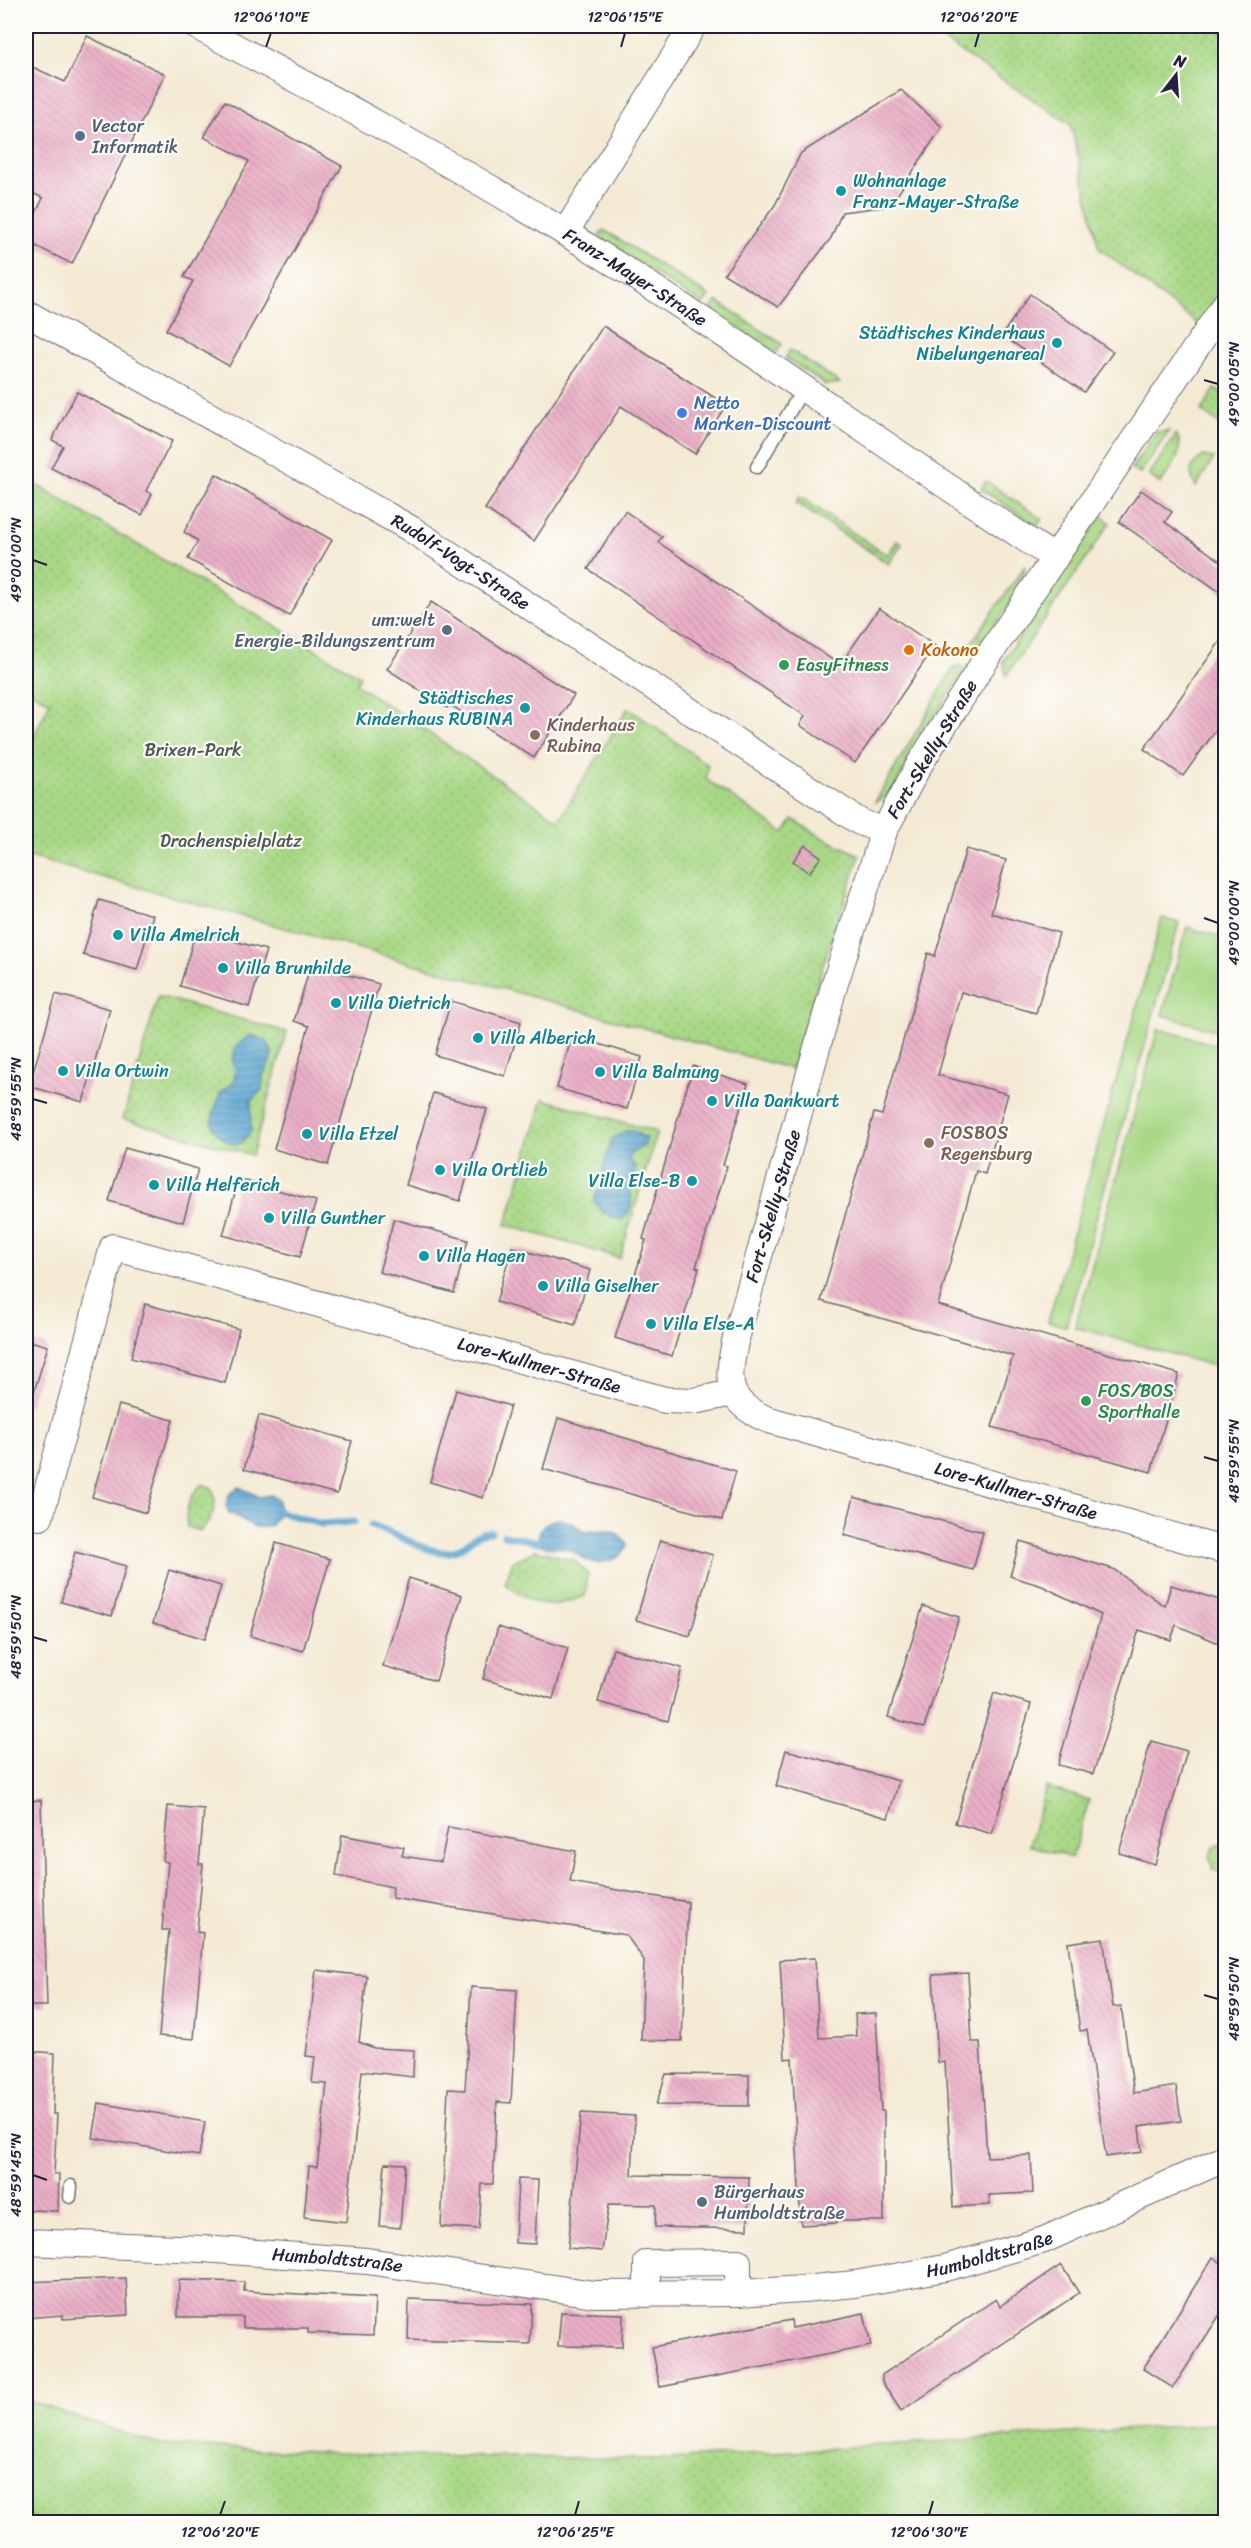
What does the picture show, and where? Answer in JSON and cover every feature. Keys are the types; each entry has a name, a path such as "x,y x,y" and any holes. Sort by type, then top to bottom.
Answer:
{"street":[{"name":"Franz-Mayer-Straße","path":"196,26 331,97 565,233 1055,558"},
{"path":"565,233 693,26"},
{"name":"Fort-Skelly-Straße","path":"733,1392 729,1370 735,1341 836,984 884,831 919,765 1154,407 1226,303"},
{"name":"Rudolf-Vogt-Straße","path":"26,313 411,529 860,822 884,831"},
{"name":"Lore-Kullmer-Straße","path":"40,1517 113,1247 665,1400 694,1401 733,1392 745,1410 766,1419 1226,1551"},
{"name":"Humboldtstraße","path":"26,2242 203,2249 367,2261 594,2294 738,2293 855,2284 945,2268 1044,2240 1226,2158"}],"lane":[{"path":"757,467 803,389"}],"green space":[{"path":"922,26 1212,26 1225,34 1225,345 1099,248 1071,125"},
{"path":"604,230 709,296 703,305 608,244 599,235"},
{"path":"717,301 782,344 776,353 711,309"},
{"path":"790,350 840,383 826,385 785,358"},
{"path":"1215,389 1225,396 1225,427 1201,411"},
{"path":"1169,431 1140,474 1131,469 1156,432"},
{"path":"1176,434 1180,447 1176,460 1160,484 1149,475"},
{"path":"1204,456 1214,458 1196,487 1191,469 1195,462"},
{"name":"Brixen-Park","path":"26,479 360,676 356,684 559,820 628,708 708,765 706,779 784,833 793,819 823,838 860,855 827,952 792,1069 26,856 26,753 50,702 26,688"},
{"path":"986,481 1042,519 1037,526 981,489"},
{"path":"800,497 887,555 897,541 902,544 889,564 796,503"},
{"path":"1102,515 1110,523 1006,676 1003,661"},
{"path":"1025,566 1022,585 976,655 970,652 969,646"},
{"path":"959,665 965,670 922,736 895,786 888,796 875,802 954,667"},
{"path":"1162,918 1179,923 1066,1326 1048,1322"},
{"path":"1187,927 1224,938 1225,935 1225,1033 1162,1015"},
{"path":"158,996 287,1032 252,1155 123,1119"},
{"path":"1158,1029 1225,1047 1225,1369 1075,1327"},
{"path":"543,1099 657,1132 620,1258 506,1225"},
{"path":"202,1484 212,1488 215,1500 211,1517 200,1531 187,1527 186,1515 191,1498"},
{"path":"536,1550 574,1560 588,1574 585,1596 551,1605 543,1604 526,1598 505,1584 512,1562"},
{"path":"1046,1787 1089,1800 1072,1858 1029,1845"},
{"path":"1225,1843 1225,1874 1213,1870 1209,1856 1214,1847"},
{"path":"26,2400 160,2445 409,2456 669,2459 1225,2423 1225,2522 26,2522"}],"water":[{"path":"250,1035 266,1040 271,1049 272,1058 263,1076 262,1090 251,1101 251,1132 241,1143 232,1144 216,1133 212,1122 213,1115 221,1091 232,1084 236,1070 232,1063 236,1046"},
{"path":"625,1131 634,1131 646,1139 645,1145 630,1154 629,1161 636,1167 633,1176 625,1183 632,1203 628,1213 620,1220 603,1213 594,1201 596,1193 607,1185 607,1175 602,1170 612,1139"},
{"path":"239,1487 260,1497 271,1495 278,1500 280,1512 271,1525 254,1526 229,1513 226,1506 229,1495"},
{"path":"559,1519 568,1521 586,1532 610,1530 623,1538 627,1544 625,1550 610,1561 596,1562 584,1559 567,1549 541,1545 538,1537 541,1529 546,1523"}],"building":[{"name":"Vector Informatik","path":"87,36 165,74 72,264 26,241 26,234 43,198 26,190 26,64 65,82"},
{"name":"Wohnanlage Franz-Mayer-Straße","path":"901,90 942,127 890,206 842,212 831,238 778,307 724,274 775,205 801,153"},
{"path":"225,101 342,166 229,366 166,330 193,281 184,277 249,161 204,137"},
{"name":"Städtisches Kinderhaus Nibelungenareal","path":"1030,294 1113,352 1084,392 1002,335"},
{"path":"603,326 726,405 695,454 621,406 534,541 485,509"},
{"path":"77,392 172,441 146,491 152,494 142,515 51,468 63,446 52,440"},
{"path":"216,474 332,540 289,616 188,559 198,541 184,532"},
{"path":"1141,490 1172,512 1165,522 1226,565 1226,596 1119,522"},
{"path":"625,511 662,537 658,542 840,665 879,608 935,646 855,763 800,725 805,716 588,569"},
{"path":"431,602 574,695 534,758 449,704 447,708 387,669"},
{"path":"1226,633 1226,716 1183,776 1144,749"},
{"path":"805,845 821,857 809,873 793,861"},
{"name":"FOSBOS Regensburg","path":"966,849 1006,860 991,913 1059,933 1036,1013 961,992 938,1075 1008,1094 985,1174 976,1171 938,1305 1179,1374 1151,1472 992,1427 1013,1356 821,1301 874,1113 882,1115 928,953 935,956"},
{"name":"Villa Amelrich","path":"99,900 153,915 137,970 83,955"},
{"name":"Villa Brunhilde","path":"196,930 266,950 249,1007 180,986"},
{"path":"311,964 379,984 328,1165 274,1149 309,1026 294,1021"},
{"path":"56,994 110,1009 83,1102 29,1086"},
{"name":"Villa Alberich","path":"451,1001 521,1022 505,1076 435,1055"},
{"name":"Villa Balmung","path":"572,1036 642,1057 627,1109 557,1088"},
{"path":"693,1066 748,1084 723,1165 727,1166 696,1267 699,1268 672,1356 615,1338 646,1240 643,1239"},
{"path":"433,1093 487,1109 460,1201 406,1185"},
{"name":"Villa Helferich","path":"125,1148 198,1169 183,1222 109,1201"},
{"name":"Villa Gunther","path":"239,1179 316,1201 300,1257 223,1235"},
{"name":"Villa Hagen","path":"394,1219 468,1240 454,1293 379,1272"},
{"name":"Villa Giselher","path":"512,1247 590,1270 575,1325 496,1302"},
{"path":"145,1304 239,1329 225,1383 131,1358"},
{"path":"26,1340 48,1346 30,1405 26,1404"},
{"path":"456,1390 510,1406 483,1498 430,1482"},
{"path":"119,1405 173,1420 146,1513 92,1497"},
{"path":"259,1415 352,1441 337,1494 244,1469"},
{"path":"558,1418 736,1471 722,1520 543,1469"},
{"path":"854,1497 983,1532 973,1570 844,1535"},
{"path":"660,1540 713,1555 690,1636 636,1620"},
{"path":"1020,1541 1113,1569 1165,1606 1171,1585 1226,1602 1226,1646 1176,1625 1171,1640 1139,1630 1093,1774 1058,1765 1101,1615 1042,1586 1010,1576"},
{"path":"276,1543 330,1559 303,1651 250,1636"},
{"path":"75,1552 126,1566 112,1616 61,1602"},
{"path":"169,1570 221,1586 205,1639 153,1623"},
{"path":"409,1578 462,1595 436,1681 383,1666"},
{"path":"923,1606 959,1617 924,1728 888,1717"},
{"path":"498,1627 568,1648 553,1699 483,1679"},
{"path":"613,1649 682,1668 668,1721 598,1702"},
{"path":"994,1693 1031,1704 992,1834 955,1823"},
{"path":"1151,1741 1187,1751 1155,1864 1119,1853"},
{"path":"786,1750 899,1781 888,1818 776,1786"},
{"path":"41,1800 47,2006 26,2006 26,1801"},
{"path":"168,1806 204,1809 199,1864 203,1864 197,1932 203,1933 194,2039 159,2036 169,1930 162,1930 168,1862 163,1861"},
{"path":"448,1827 576,1851 570,1882 688,1902 682,2041 641,2040 644,1960 626,1935 392,1898 393,1887 336,1876 342,1835 404,1847 402,1856 441,1862"},
{"path":"1103,1938 1113,2007 1121,2006 1134,2093 1176,2086 1181,2121 1139,2127 1142,2152 1106,2157 1087,2030 1080,2031 1068,1943"},
{"path":"815,1958 819,2038 856,2036 855,2014 876,2013 881,2111 884,2111 884,2221 837,2221 837,2223 801,2225 792,2058 785,2059 780,1960"},
{"path":"316,1970 367,1976 359,2042 374,2048 414,2050 413,2077 362,2071 346,2222 304,2217 309,2166 317,2167 327,2084 312,2083 315,2057 306,2056"},
{"path":"968,1973 972,2042 980,2042 987,2157 1031,2155 1033,2193 989,2195 990,2205 953,2207 945,2062 938,2063 933,1975"},
{"path":"471,1987 517,1990 511,2103 497,2102 493,2184 482,2184 479,2229 441,2227 448,2089 465,2090"},
{"path":"26,2051 55,2053 53,2114 57,2114 54,2174 59,2174 58,2211 26,2210"},
{"path":"666,2074 749,2075 749,2106 656,2105"},
{"path":"99,2103 205,2122 199,2156 93,2138"},
{"path":"581,2113 635,2116 632,2175 749,2177 748,2229 655,2227 656,2205 609,2204 602,2251 568,2248"},
{"path":"385,2163 405,2164 400,2228 380,2226"},
{"path":"518,2179 538,2180 535,2244 515,2243"},
{"path":"1213,2257 1226,2266 1226,2305 1173,2388 1143,2369"},
{"path":"1061,2265 1079,2293 901,2411 882,2382 882,2375 996,2299 1000,2306"},
{"path":"126,2278 128,2315 63,2319 63,2315 26,2318 26,2282"},
{"path":"179,2280 244,2282 244,2291 375,2298 373,2335 308,2333 308,2328 243,2328 243,2317 178,2317"},
{"path":"409,2299 532,2304 530,2344 408,2340"},
{"path":"561,2312 623,2314 622,2347 558,2346"},
{"path":"864,2313 871,2346 660,2387 652,2347 791,2320 792,2328"}],"waterway":[{"path":"280,1512 321,1524 354,1522"},
{"path":"371,1525 441,1552 456,1551 479,1534 491,1532"},
{"path":"504,1535 538,1542"}],"place":[{"name":"Vector Informatik","path":"80,136"},
{"name":"Wohnanlage Franz-Mayer-Straße","path":"841,191"},
{"name":"Städtisches Kinderhaus Nibelungenareal","path":"1057,343"},
{"name":"Netto Marken-Discount","path":"682,413"},
{"name":"um:welt Energie-Bildungszentrum","path":"447,630"},
{"name":"Kokono","path":"909,650"},
{"name":"EasyFitness","path":"784,665"},
{"name":"Städtisches Kinderhaus RUBINA","path":"525,708"},
{"name":"Kinderhaus Rubina","path":"535,735"},
{"name":"Villa Amelrich","path":"118,935"},
{"name":"Villa Brunhilde","path":"223,968"},
{"name":"Villa Dietrich","path":"336,1003"},
{"name":"Villa Alberich","path":"478,1038"},
{"name":"Villa Ortwin","path":"63,1071"},
{"name":"Villa Balmung","path":"600,1072"},
{"name":"Villa Dankwart","path":"712,1101"},
{"name":"Villa Etzel","path":"307,1134"},
{"name":"FOSBOS Regensburg","path":"929,1143"},
{"name":"Villa Ortlieb","path":"440,1170"},
{"name":"Villa Else-B","path":"692,1181"},
{"name":"Villa Helferich","path":"154,1185"},
{"name":"Villa Gunther","path":"269,1218"},
{"name":"Villa Hagen","path":"424,1256"},
{"name":"Villa Giselher","path":"543,1286"},
{"name":"Villa Else-A","path":"651,1324"},
{"name":"FOS/BOS Sporthalle","path":"1086,1401"},
{"name":"Bürgerhaus Humboldtstraße","path":"702,2202"}],"park label":[{"name":"Drachenspielplatz","path":"231,841"}]}
